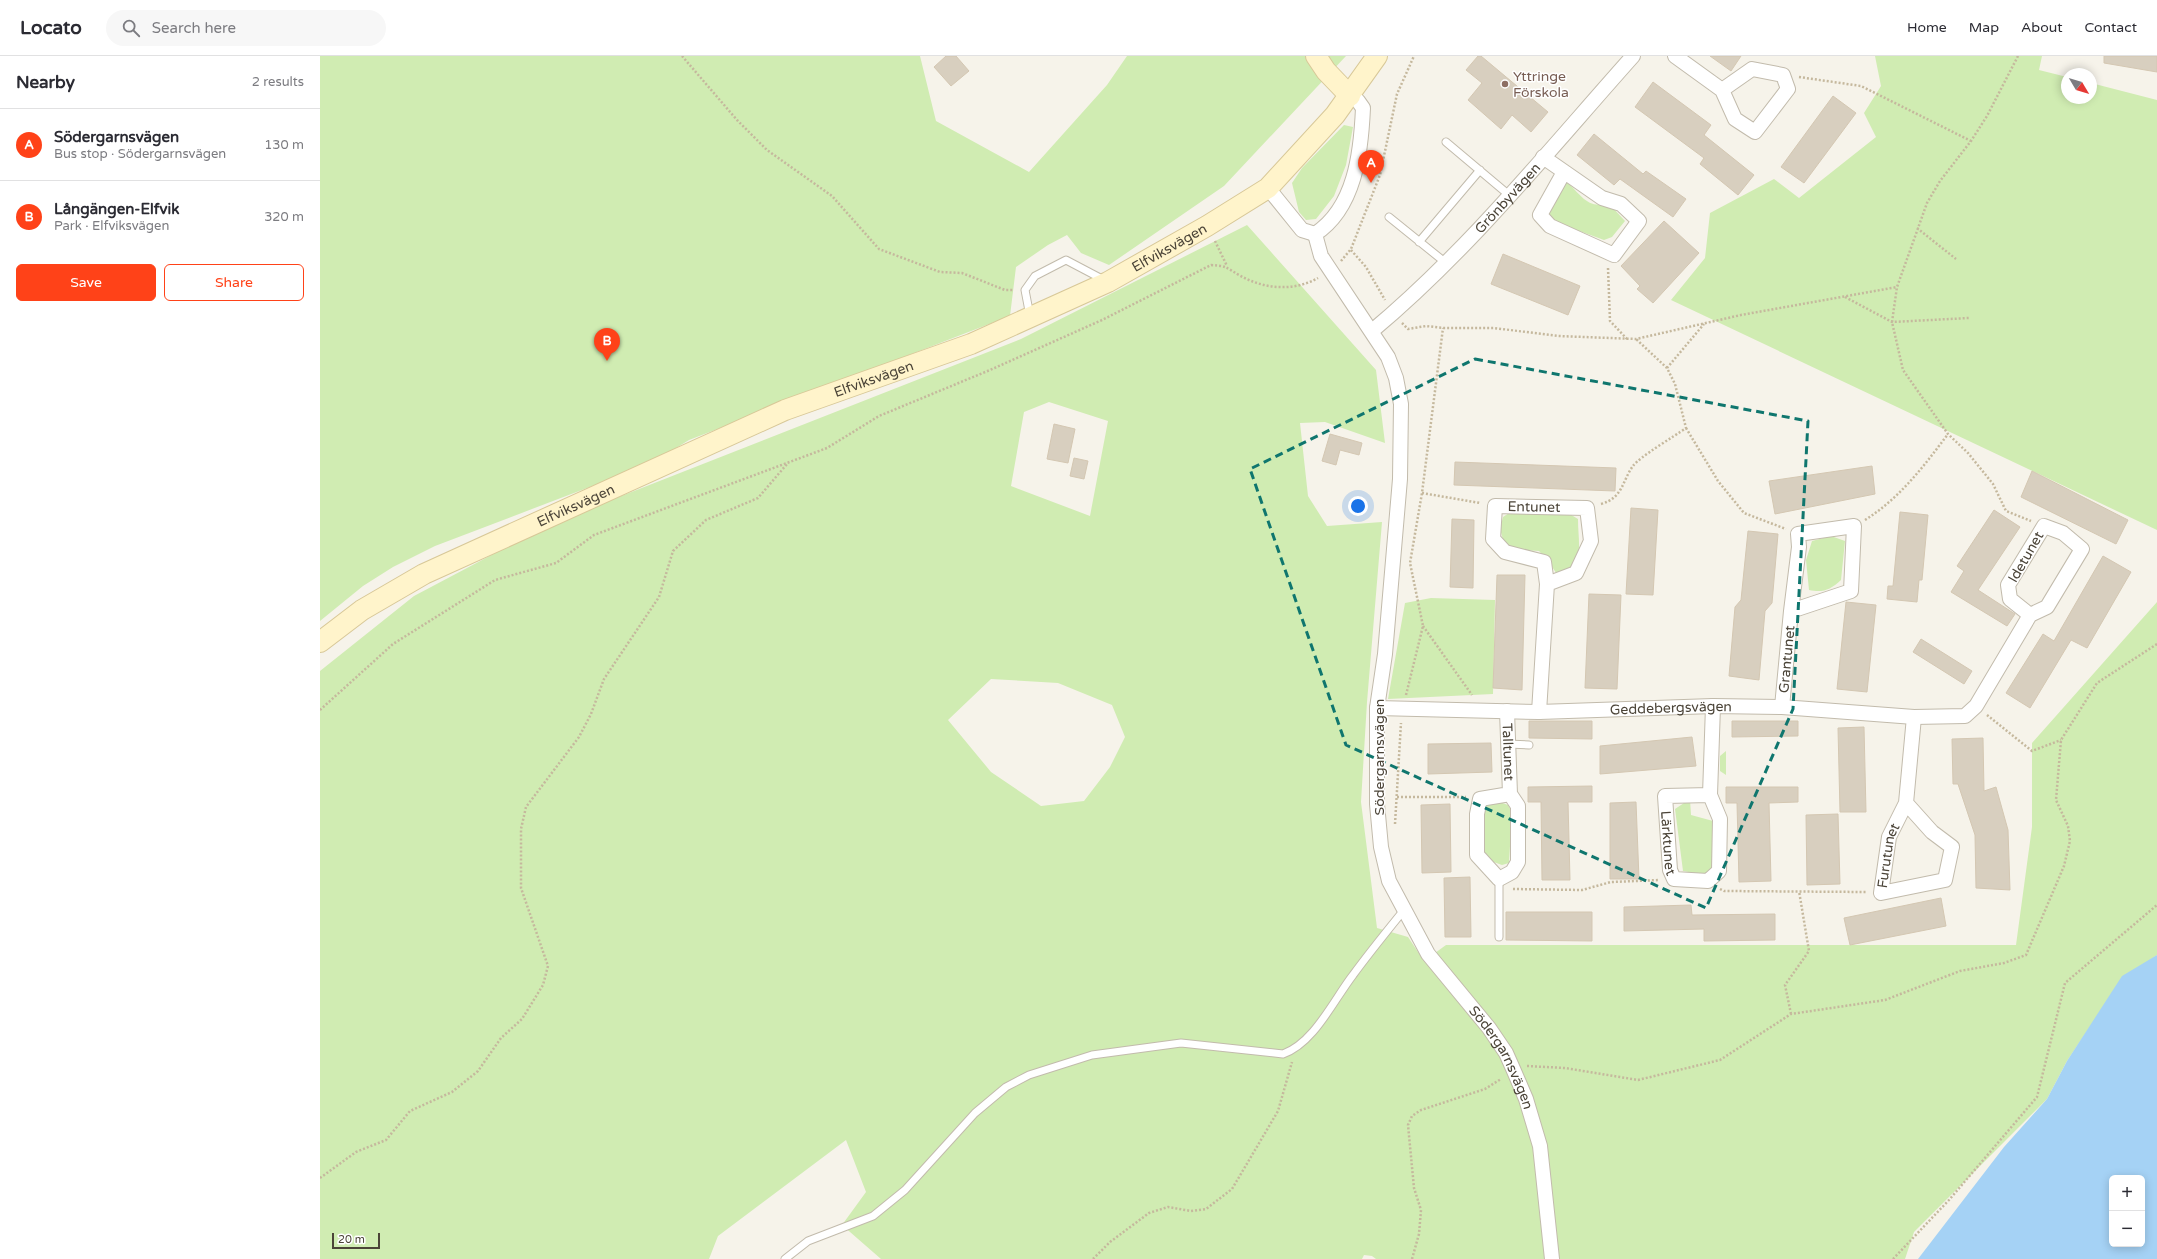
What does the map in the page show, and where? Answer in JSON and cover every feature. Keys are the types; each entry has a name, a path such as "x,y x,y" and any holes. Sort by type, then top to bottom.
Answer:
{"street":[{"path":"1268,188 1302,230 1314,234 1328,225 1342,205 1356,165 1362,108 1326,71 1316,56"},
{"name":"Elfviksvägen","path":"320,642 362,610 431,570 785,410 971,344 1108,282 1207,226 1268,188 1335,115 1350,96 1377,56"},
{"name":"Grönbyvägen","path":"1372,331 1446,263 1633,56"},
{"path":"1675,56 1722,90 1735,119 1754,132 1788,89 1783,75 1752,69 1722,90"},
{"path":"1543,157 1602,198 1621,204 1639,221 1614,255 1550,226 1540,215 1564,172"},
{"name":"Södergarnsvägen","path":"1314,234 1320,256 1372,331 1388,357 1396,378 1402,404 1400,479 1385,654 1377,708 1377,804 1381,847 1389,881 1428,954 1489,1028 1506,1053 1526,1099 1540,1146 1552,1259"},
{"name":"Entunet","path":"1540,712 1547,584 1544,562 1505,552 1493,539 1495,506 1588,508"},
{"path":"1547,584 1576,573 1591,541 1588,508"},
{"path":"1798,534 1854,526"},
{"name":"Grantunet","path":"1792,610 1851,590 1854,526"},
{"name":"Idetunet","path":"2044,526 2063,533 2082,549 2047,607 2030,615 2010,599 2008,585 2044,526"},
{"name":"Grantunet","path":"1782,707 1798,534"},
{"path":"1976,706 2030,615"},
{"path":"1708,881 1719,871 1720,819 1710,795 1714,706"},
{"name":"Geddebergsvägen","path":"1377,708 1484,712 1540,712 1714,706 1782,707 1914,717 1965,716 1976,706"},
{"name":"Talltunet","path":"1499,879 1512,872 1518,862 1518,806 1510,794 1507,711"},
{"name":"Furutunet","path":"1906,803 1932,832 1952,847 1946,880 1881,893 1889,838 1906,803 1914,717"},
{"name":"Talltunet","path":"1480,799 1510,794"},
{"name":"Lärktunet","path":"1708,881 1674,879 1670,870 1665,796 1710,795"},
{"path":"1480,799 1477,814 1477,855 1499,879"}],"lane":[{"path":"1446,142 1509,195"},
{"path":"1419,242 1480,170"},
{"path":"1389,217 1446,263"},
{"path":"1030,318 1025,290 1035,276 1066,260 1108,282"},
{"path":"1507,744 1529,745"},
{"path":"1499,879 1499,937"},
{"path":"784,1259 808,1241 873,1216 905,1190 975,1113 1006,1087 1029,1075 1092,1055 1181,1043 1283,1054 1295,1050 1309,1037 1353,975 1404,910"}],"path":[{"path":"682,56 736,120 767,150 832,196 879,249 940,272 962,273 1005,290 1025,290"},
{"path":"320,710 393,644 495,580 556,563 594,535 827,448 879,416 990,370 1102,320 1211,265 1227,266 1239,275 1266,285 1288,288 1315,280 1331,272 1351,249 1360,222 1380,175 1397,94 1414,56"},
{"path":"2018,56 1987,116 1971,141 1940,181 1927,203 1897,286 1892,322 1903,370 1948,434 1968,453 1993,484 2006,510 2044,526"},
{"path":"1783,75 1861,86 1971,141"},
{"path":"1917,228 1956,259"},
{"path":"1351,249 1366,267 1393,313 1408,328 1426,326 1443,328 1494,328 1558,336 1627,340 1897,286"},
{"path":"1607,252 1610,321 1627,340"},
{"path":"1844,297 1892,322 1969,318"},
{"path":"1667,368 1704,324"},
{"path":"1443,328 1422,493 1410,563 1423,626 1484,712"},
{"path":"1636,339 1667,368 1675,384 1686,428 1718,481 1744,513 1798,534"},
{"path":"1588,508 1611,501 1622,489 1634,465 1686,428"},
{"path":"1854,526 1882,509 1915,477 1948,434"},
{"path":"320,1178 356,1152 386,1140 410,1111 452,1092 478,1071 501,1038 522,1019 543,985 548,966 521,888 521,829 526,807 579,736 591,714 604,679 659,597 664,574 673,551 706,520 758,498 787,464"},
{"path":"1422,493 1495,506"},
{"path":"1396,829 1402,709 1423,626"},
{"path":"1412,1259 1420,1234 1421,1210 1414,1188 1408,1126 1412,1116 1443,1102 1485,1089 1514,1071 1529,1066 1565,1068 1638,1080 1720,1060 1791,1014 1885,1000 1960,970 2004,963 2026,955 2064,866 2070,842 2068,826 2056,800 2061,740 2097,683 2157,644"},
{"path":"1976,706 2032,751 2061,740"},
{"path":"1397,797 1469,797 1480,799"},
{"path":"1499,879 1509,890 1582,890 1611,882 1674,879"},
{"path":"1708,881 1724,891 1881,893"},
{"path":"1791,1014 1785,985 1809,951 1799,891"},
{"path":"1893,1259 1949,1200 2037,1097 2065,983 2157,905"},
{"path":"1093,1259 1110,1242 1149,1213 1168,1207 1191,1211 1206,1209 1232,1189 1278,1111 1295,1050"}],"highlighted area":[{"path":"1475,359 1808,421 1793,709 1706,908 1346,745 1250,469"}],"green space":[{"path":"320,56 920,56 936,121 1029,172 1107,85 1127,56 1346,56 1224,186 1109,265 1081,253 1067,235 1048,245 1016,267 1010,316 689,440 650,464 435,546 393,567 363,586 320,621"},
{"path":"1875,56 2042,56 2039,70 2061,76 2061,104 2097,104 2097,85 2157,100 2157,530 1671,300 1705,258 1710,213 1774,179 1799,198 1876,137 1864,113 1881,86"},
{"path":"1344,125 1353,127 1346,165 1334,196 1316,219 1306,220 1299,212 1292,183 1302,168"},
{"path":"1567,182 1588,202 1599,205 1605,204 1613,208 1625,221 1612,237 1604,240 1552,221 1546,214 1563,183"},
{"path":"1247,225 1376,370 1385,443 1325,422 1300,423 1308,496 1327,526 1382,522 1367,702 1361,802 1377,928 1408,937 1424,961 1446,945 2016,945 2032,827 2032,743 2157,602 2157,955 2142,966 2093,1022 2067,1061 2047,1099 1914,1232 1905,1259 1376,1259 1372,1256 1364,1255 1362,1259 881,1259 842,1225 866,1192 846,1140 718,1236 709,1259 320,1259 320,671 414,596 550,524 1021,339","holes":["1049,402 1108,421 1090,516 1011,486 1024,412","991,679 1058,683 1112,705 1125,737 1110,767 1084,801 1041,806 991,772 948,720"]},
{"path":"1509,513 1568,513 1578,519 1579,546 1577,560 1573,566 1558,576 1549,562 1539,551 1512,549 1504,543 1500,529 1503,517"},
{"path":"1831,536 1845,541 1841,580 1826,590 1809,590 1806,560 1812,541"},
{"path":"1431,598 1495,600 1493,694 1388,699 1405,603"},
{"path":"1726,751 1726,775 1720,771 1720,756"},
{"path":"1690,799 1691,815 1713,821 1713,874 1705,875 1683,871 1675,809"},
{"path":"1497,801 1508,805 1512,812 1509,863 1502,865 1488,860 1481,850 1482,811 1486,805"}],"water":[{"path":"2157,955 2157,1259 1918,1259 2004,1147 2047,1099 2067,1061 2122,976"}],"building":[{"path":"946,56 956,56 969,71 951,86 934,67"},
{"path":"1478,56 1481,56 1548,112 1531,132 1512,115 1501,129 1468,100 1482,83 1466,70"},
{"path":"1710,56 1741,56 1731,71"},
{"path":"2104,56 2157,56 2157,72 2104,63"},
{"path":"1653,82 1711,125 1704,135 1754,175 1738,195 1700,164 1704,158 1635,107"},
{"path":"1833,96 1856,113 1804,183 1781,167"},
{"path":"1594,134 1643,174 1646,171 1686,199 1673,217 1620,179 1614,185 1577,155"},
{"path":"1664,221 1699,253 1653,303 1637,289 1640,286 1621,266"},
{"path":"1503,254 1580,286 1568,315 1491,284"},
{"path":"1054,424 1075,429 1068,463 1047,459"},
{"path":"1330,434 1362,443 1359,455 1340,450 1336,465 1322,461"},
{"path":"1074,458 1088,461 1084,479 1070,476"},
{"path":"1455,462 1616,468 1615,491 1454,485"},
{"path":"1872,466 1875,494 1775,514 1769,481"},
{"path":"2032,471 2128,520 2116,544 2021,497"},
{"path":"1631,508 1658,510 1653,595 1626,594"},
{"path":"1994,510 2020,527 1978,590 2015,614 2007,626 1951,592 1964,571 1957,566"},
{"path":"1900,512 1928,515 1922,580 1919,580 1917,602 1887,599 1888,586 1893,586"},
{"path":"1452,519 1474,520 1473,588 1450,587"},
{"path":"1748,531 1778,534 1772,603 1765,611 1759,680 1729,676 1735,607 1741,600"},
{"path":"2103,556 2131,572 2087,648 2071,640 2030,708 2006,693 2043,634 2054,641"},
{"path":"1497,575 1525,575 1522,690 1493,688"},
{"path":"1589,594 1621,595 1617,689 1585,688"},
{"path":"1846,602 1876,605 1867,692 1837,689"},
{"path":"1921,639 1972,671 1964,684 1913,652"},
{"path":"1529,721 1592,721 1592,739 1529,738"},
{"path":"1732,721 1798,721 1798,736 1732,737"},
{"path":"1864,727 1866,812 1840,812 1838,728"},
{"path":"1692,737 1696,766 1600,774 1600,746"},
{"path":"1983,738 1984,791 1996,787 2008,830 2010,890 1976,888 1975,835 1958,784 1953,784 1952,739"},
{"path":"1491,743 1492,772 1428,774 1428,744"},
{"path":"1592,786 1592,802 1568,802 1570,880 1542,880 1541,802 1528,802 1528,787"},
{"path":"1726,787 1798,787 1798,802 1769,803 1771,881 1739,882 1737,803 1726,803"},
{"path":"1636,802 1639,879 1610,879 1610,803"},
{"path":"1450,804 1451,872 1422,873 1421,805"},
{"path":"1838,814 1840,884 1807,885 1806,815"},
{"path":"1470,877 1471,937 1445,937 1444,878"},
{"path":"1941,898 1946,926 1850,945 1844,918"},
{"path":"1691,905 1692,915 1775,914 1775,940 1704,941 1704,929 1624,931 1624,907"},
{"path":"1506,912 1592,912 1592,941 1506,940"}],"place":[{"name":"Yttringe Förskola","path":"1505,84"},
{"name":"Södergarnsvägen","path":"1371,183"},
{"name":"Långängen-Elfvik","path":"607,361"}]}
